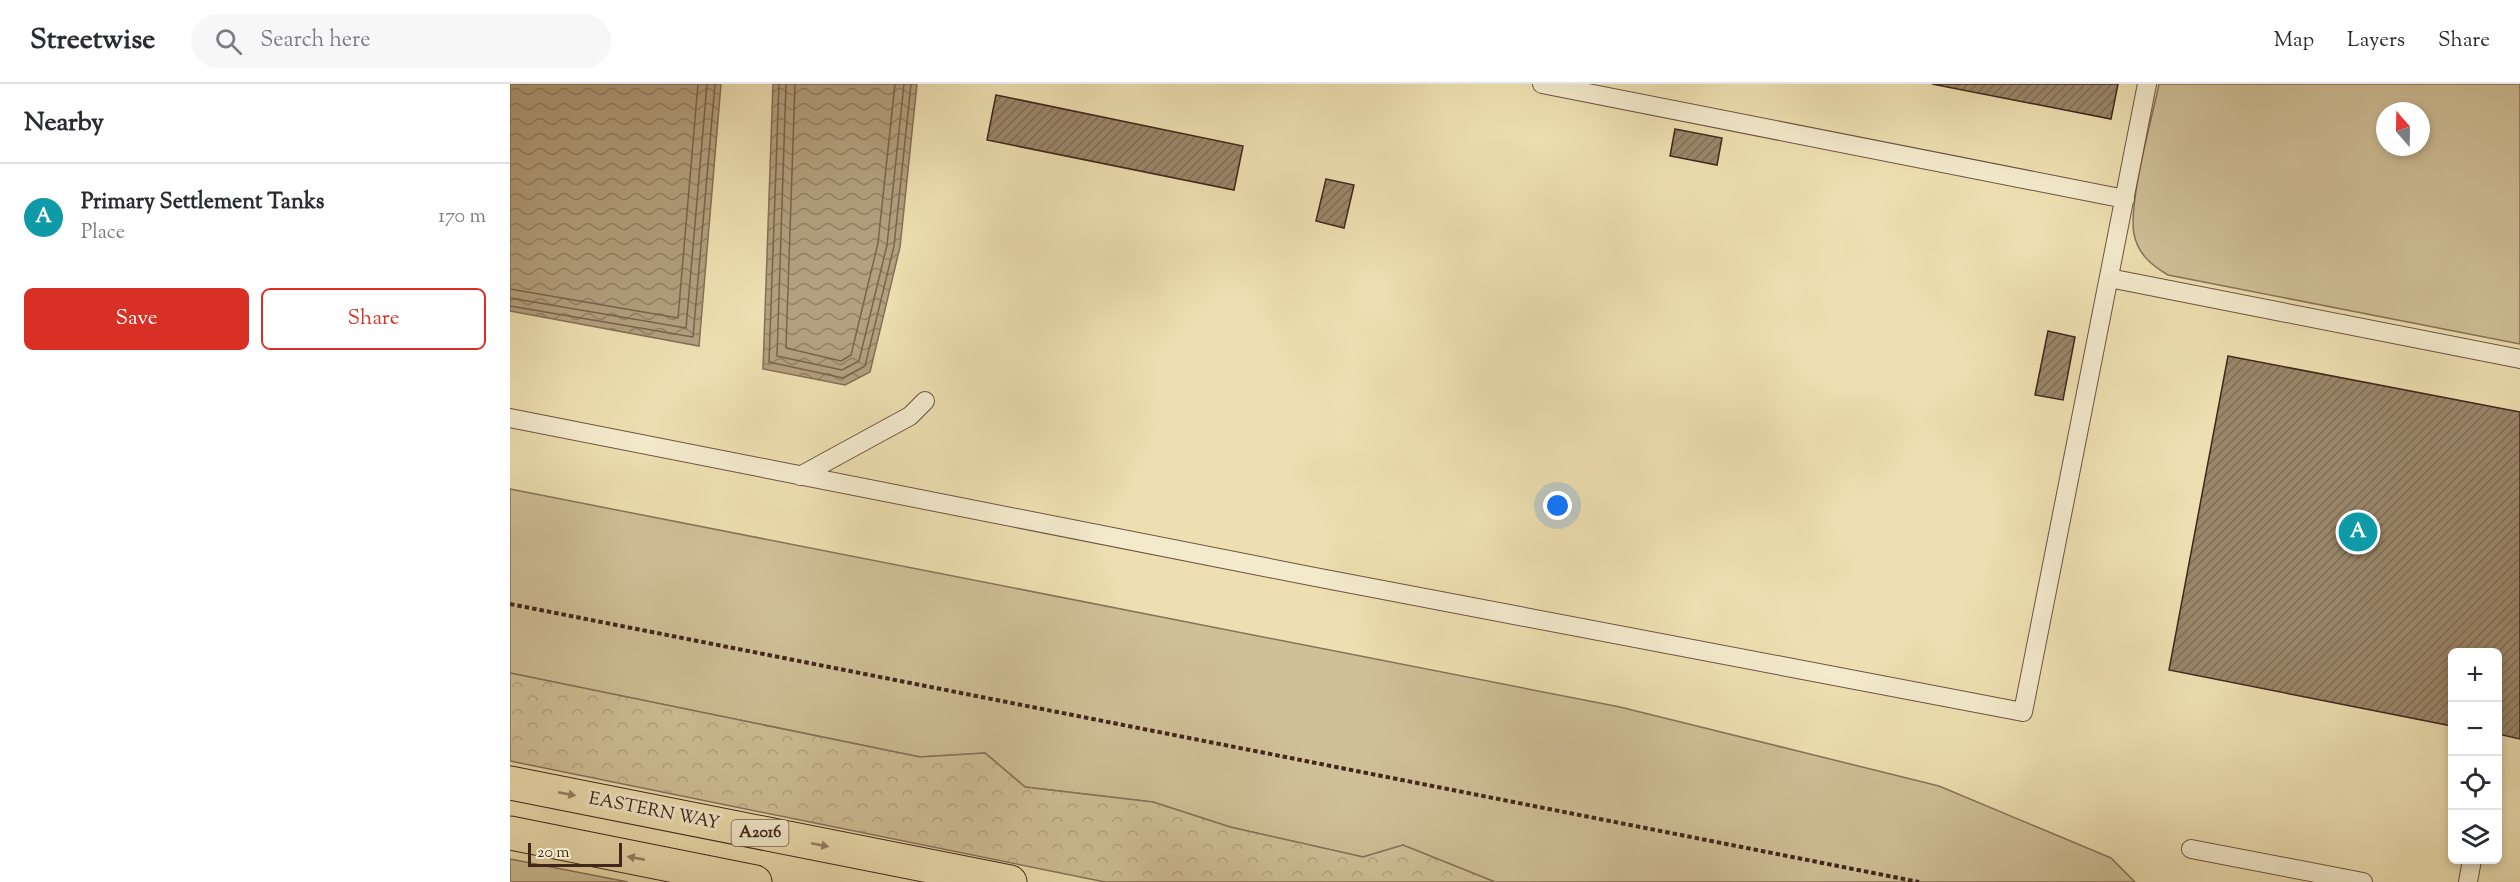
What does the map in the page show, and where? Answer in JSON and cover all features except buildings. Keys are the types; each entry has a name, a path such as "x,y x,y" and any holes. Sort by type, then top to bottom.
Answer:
{"main road":[{"name":"EASTERN WAY","path":"510,783 1010,882"},
{"path":"510,833 755,882"}],"lane":[{"path":"1542,84 2125,199"},
{"path":"510,418 800,476 2023,711 2147,84"},
{"path":"2109,278 2520,358"},
{"path":"800,476 910,416 925,401"},
{"path":"2191,849 2363,882"},
{"path":"2468,882 2471,864"}],"path":[{"path":"510,604 1919,882"}],"green space":[{"path":"2159,84 2520,84 2520,344 2168,275 2146,258 2134,234 2134,203"},
{"path":"510,489 1620,707 1939,786 2111,858 2135,882 1495,882 1403,845 1363,857 1230,827 1153,802 1025,787 985,753 920,757 510,673"},
{"path":"510,673 920,757 985,753 1025,787 1153,802 1230,827 1363,857 1403,845 1495,882 1105,882 510,761"},
{"path":"510,859 628,882 510,882"}],"water":[{"path":"510,84 721,84 699,346 510,311"},
{"path":"773,84 917,84 900,247 870,372 845,385 763,369"}],"place":[{"name":"Primary Settlement Tanks","path":"2358,532"}]}
